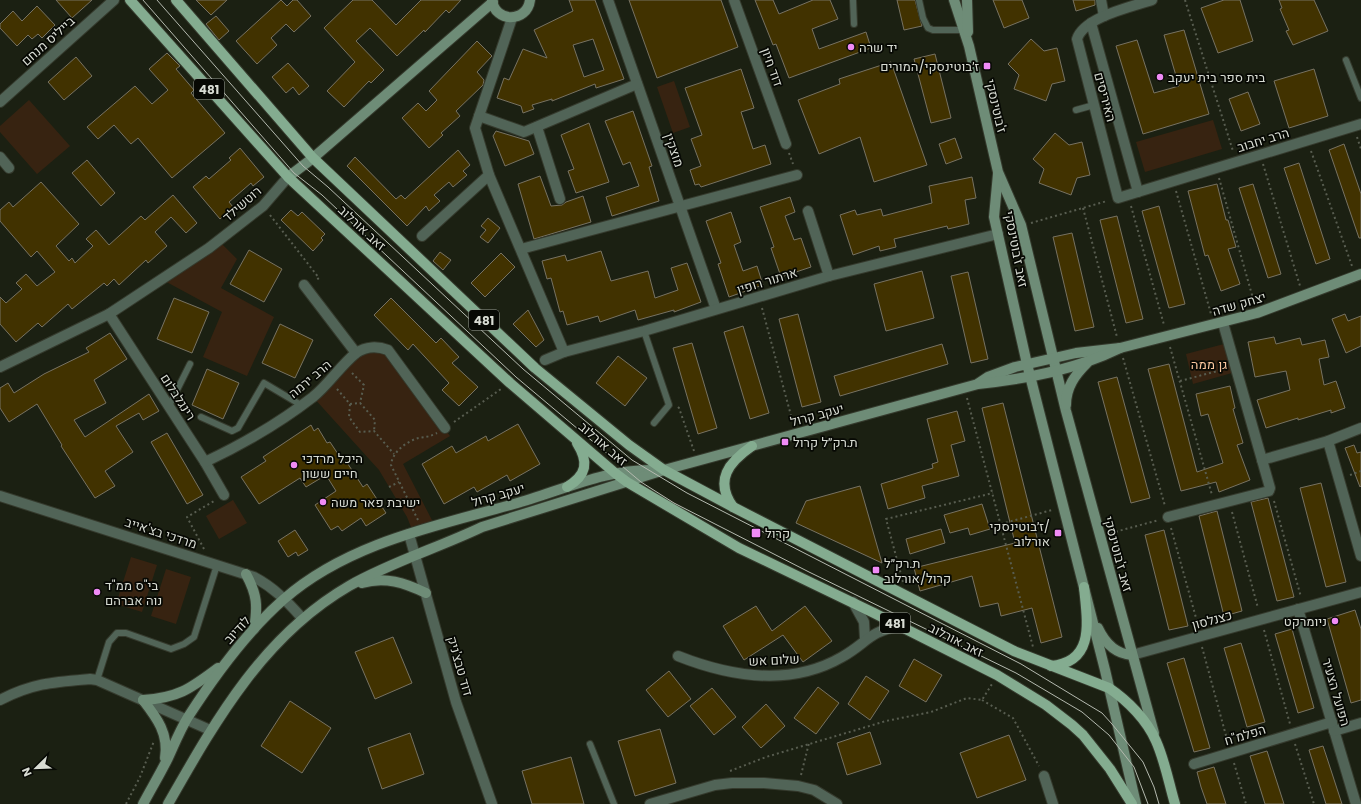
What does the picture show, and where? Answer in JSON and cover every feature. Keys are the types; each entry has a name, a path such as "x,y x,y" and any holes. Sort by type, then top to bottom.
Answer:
{"main road":[{"name":"זאב אורלוב","path":"130,0 288,177 510,383 615,473 627,482 739,548 853,602 997,675 1046,705 1072,725 1099,755 1132,804"},
{"name":"זאב אורלוב","path":"176,0 313,158 535,368 629,445 664,470 735,508 1014,651 1048,666 1109,688 1118,694 1141,718 1156,741"},
{"path":"492,1 501,15 512,18 523,14 527,10 530,0"},
{"path":"954,0 969,46"},
{"path":"967,0 969,46"},
{"name":"רוטשילד","path":"288,177 313,158 492,1"},
{"name":"רוטשילד","path":"472,20 486,15 501,15"},
{"name":"ז'בוטינסקי","path":"969,46 998,172"},
{"name":"זאב ז'בוטינסקי","path":"998,172 1021,225 1066,411 1174,804"},
{"name":"זאב ז'בוטינסקי","path":"998,172 994,217 1030,377 1089,606 1136,804"},
{"name":"יצחק שדה","path":"1052,358 1090,351 1120,348 1223,323 1304,297 1358,275"},
{"name":"יצחק שדה","path":"1030,377 1088,362 1120,348"},
{"name":"יעקב קרול","path":"978,384 1000,371 1052,358"},
{"path":"1066,411 1069,387 1078,372 1088,362"},
{"name":"יעקב קרול","path":"416,556 482,528 664,470 964,387 1030,377"},
{"path":"568,487 579,479 584,470 585,464 582,450 569,432"},
{"path":"735,508 728,498 724,486 727,469 736,458 752,446"},
{"name":"יעקב קרול","path":"409,534 615,473 644,469 664,470"},
{"name":"לודיוב","path":"143,804 187,719 225,663 254,628 284,598 328,568 356,554 409,534"},
{"path":"168,804 210,730 270,650 302,618 348,587 374,573 416,556"},
{"path":"246,574 254,588 256,602 254,628"},
{"path":"348,587 370,581 388,580 403,582 426,593"},
{"path":"1048,666 1072,661 1082,651 1086,629 1084,587"},
{"path":"1089,606 1096,626 1106,641 1118,652 1132,655"},
{"path":"143,700 181,693 195,686 225,663"},
{"path":"143,700 156,717 164,733 166,751 165,764"}],"street":[{"name":"בייליס מנחם","path":"0,102 114,0"},
{"name":"מוצקין","path":"608,0 716,310"},
{"name":"דוד חיון","path":"734,0 786,144"},
{"path":"1101,0 1104,16"},
{"name":"האיריסים","path":"1123,197 1094,105 1077,39 1079,32 1104,16 1152,0"},
{"path":"512,18 475,128 489,175 564,352"},
{"path":"1091,23 1138,192"},
{"path":"479,116 524,132 637,84"},
{"name":"הרב יחבוב","path":"1123,197 1361,124"},
{"path":"537,127 560,199"},
{"path":"0,157 9,168"},
{"path":"422,236 489,175"},
{"path":"521,249 797,175"},
{"name":"רוטשילד","path":"1,363 109,314 209,248 263,206 288,177"},
{"path":"808,211 830,276"},
{"name":"ארתור רופין","path":"545,360 564,352 644,331 830,276 998,234"},
{"path":"305,286 356,353 378,346 388,350 445,428"},
{"name":"רינגלבלום","path":"109,314 205,462 224,495"},
{"path":"1168,518 1269,491 1270,488 1223,323"},
{"name":"הרב ירמה","path":"205,462 245,441 301,405 330,381 356,353"},
{"path":"1262,460 1328,441 1361,428"},
{"path":"1328,441 1361,556"},
{"name":"מרדכי בצ'אייב","path":"0,496 246,574 268,584 284,598 302,618"},
{"name":"דוד טבצ'ניק","path":"409,534 456,702 492,804"},
{"name":"כצנלסון","path":"1132,655 1361,592"},
{"path":"853,602 864,622 865,639"},
{"name":"הפועל הצעיר","path":"1301,609 1356,804"},
{"name":"שלום אש","path":"678,656 704,666 729,673 757,676 786,675 813,670 835,661 858,647 865,639 876,632 900,626"},
{"path":"0,700 17,691 47,682 90,679 97,680 210,730"},
{"name":"הפלמ\"ח","path":"1194,764 1292,734 1333,726 1361,723"},
{"path":"1044,776 1053,804"},
{"path":"650,804 715,785 732,783 798,786 814,790 837,804"}],"lane":[{"path":"853,0 854,24"},
{"path":"919,0 923,18 928,28 933,30 964,30"},
{"path":"1346,60 1361,98"},
{"path":"1076,110 1094,105"},
{"path":"644,331 669,405 654,423"},
{"path":"169,406 190,364"},
{"path":"201,417 232,431 238,428 264,383 301,405"},
{"path":"238,428 245,441"},
{"path":"97,680 109,642 117,633 126,634 171,649 184,644 194,637 214,564"},
{"path":"590,744 614,804"}],"path":[{"path":"1185,0 1236,162"},
{"path":"1307,140 1358,275"},
{"path":"786,144 797,175"},
{"path":"1260,155 1304,297"},
{"path":"1217,168 1257,313"},
{"path":"1173,181 1212,317"},
{"path":"1021,225 1123,197 1168,337 1215,505"},
{"path":"263,206 319,278 305,286"},
{"path":"1083,208 1120,348 1202,636"},
{"path":"759,297 796,434"},
{"path":"345,366 364,385 360,403"},
{"path":"1180,381 1236,366"},
{"path":"330,381 350,404 348,417 360,432 374,432"},
{"path":"423,529 391,465 394,454 412,440 429,438 510,383"},
{"path":"964,387 1036,661"},
{"path":"350,404 360,403"},
{"path":"360,403 375,420 374,432 394,454"},
{"path":"669,405 679,408 697,462"},
{"path":"389,487 399,482"},
{"path":"1270,488 1301,609"},
{"path":"907,596 886,519 993,493"},
{"path":"214,564 187,517 224,495"},
{"path":"1229,502 1292,734 1314,804"},
{"path":"1001,524 1064,507"},
{"path":"1100,536 1168,518"},
{"path":"1205,657 1228,741"},
{"path":"982,700 997,675"},
{"path":"726,773 766,757 886,721 930,712 967,698 982,700 1013,718 1044,776"},
{"path":"126,804 140,776 154,742 164,733"},
{"path":"798,786 809,744"},
{"path":"1234,762 1246,804"}],"green space":[{"path":"674,81 690,127 673,133 657,87"},
{"path":"29,100 70,146 37,174 0,132 0,126"},
{"path":"1213,120 1222,149 1145,172 1136,142"},
{"path":"219,241 237,259 221,288 274,317 247,376 203,357 222,312 161,279"},
{"name":"גן ממה","path":"1224,344 1232,373 1193,384 1186,354"},
{"path":"388,350 450,436 403,464 435,526 413,532 407,517 379,470 313,397 356,353"},
{"path":"233,500 247,523 219,539 206,516"},
{"path":"131,557 157,565 142,612 116,604"},
{"path":"166,569 191,577 176,624 151,616"}],"building":[{"path":"56,0 92,0 72,18"},
{"path":"196,0 227,0 211,15"},
{"path":"281,0 287,6 293,0 297,0 311,16 294,32 286,24 271,38 277,45 257,64 236,41"},
{"path":"353,0 372,0 396,25 421,0 461,0 449,13 446,10 425,32 424,30 397,56 370,28 356,41 384,70 371,83 369,81 344,107 327,91 355,62 324,28"},
{"path":"569,0 595,0 624,79 596,88 595,84 552,101 552,99 532,105 534,109 523,113 521,106 497,98 504,78 509,80 523,49 547,58 534,30 573,11","holes":["593,39 604,70 584,77 573,45"]},
{"path":"629,0 721,0 738,47 657,78"},
{"path":"755,0 773,0 779,14 813,0 830,0 838,19 812,29 819,49 866,32 871,48 789,78 776,44 773,45"},
{"path":"897,0 915,0 922,26 904,30"},
{"path":"993,0 1022,0 1029,18 1004,28"},
{"path":"1073,0 1095,0 1095,5 1076,11"},
{"path":"1224,0 1240,0 1253,41 1218,53 1201,8"},
{"path":"1279,0 1314,0 1328,31 1293,45 1286,31 1289,30 1280,9 1282,8"},
{"path":"37,6 55,25 42,38 38,34 32,39 28,35 17,46 0,28 0,24 13,11 22,21"},
{"path":"216,16 229,31 219,40 206,24"},
{"path":"1184,30 1209,114 1143,134 1116,46 1137,40 1154,93 1179,86 1164,35"},
{"path":"1031,39 1044,51 1057,48 1065,81 1052,84 1046,101 1014,89 1019,75 1008,64"},
{"path":"477,41 492,56 477,72 484,80 483,85 456,111 460,116 441,133 443,135 429,148 402,118 418,103 426,111 437,100 429,91"},
{"path":"167,53 180,66 176,69 194,90 191,93 225,133 172,178 138,138 131,144 114,125 98,139 87,127 135,86 152,104 168,90 149,69"},
{"path":"935,54 951,118 931,123 914,59"},
{"path":"76,57 92,76 64,100 48,82"},
{"path":"891,62 927,165 874,182 860,137 819,154 798,100 840,84 839,79"},
{"path":"288,63 309,86 299,95 293,87 286,93 272,77"},
{"path":"741,69 754,108 741,112 753,149 765,145 771,164 701,187 699,184 695,185 690,170 701,166 691,139 702,135 685,88"},
{"path":"1314,69 1328,116 1289,128 1274,81"},
{"path":"1248,92 1260,124 1241,131 1229,99"},
{"path":"633,111 652,166 649,167 659,201 612,216 606,197 639,186 630,162 623,165 605,121"},
{"path":"589,123 609,182 576,193 568,171 574,169 561,135"},
{"path":"496,131 529,141 534,154 505,166 493,136"},
{"path":"1055,133 1069,145 1082,142 1090,175 1077,178 1071,195 1039,183 1044,169 1033,159"},
{"path":"955,138 962,158 946,164 939,144"},
{"path":"1344,144 1361,194 1361,238 1359,238 1329,150"},
{"path":"240,148 264,177 253,186 251,183 229,202 233,207 220,219 193,187 206,176 209,179 231,160 229,158"},
{"path":"458,150 470,165 463,171 467,175 453,187 449,182 434,195 440,201 429,211 426,206 407,226 347,166 355,157 396,199 401,195 405,199"},
{"path":"87,160 115,193 101,206 72,173"},
{"path":"1299,163 1330,259 1316,264 1284,168"},
{"path":"540,176 551,206 562,205 583,196 591,222 534,239 518,184"},
{"path":"972,177 976,198 965,200 969,224 948,229 947,226 894,239 896,247 880,251 879,246 853,255 840,215 855,210 857,215 881,209 883,216 932,203 929,186"},
{"path":"41,182 79,224 56,246 69,261 72,258 75,263 93,246 86,239 96,230 109,245 141,216 145,220 173,195 197,223 186,233 171,217 155,232 167,246 148,263 146,260 119,285 114,279 107,286 104,283 72,309 68,304 42,327 38,323 16,342 0,324 0,297 6,303 22,289 16,283 26,274 37,286 55,272 37,251 31,257 0,221 0,210 9,202 13,207"},
{"path":"1217,184 1226,220 1228,220 1236,247 1228,249 1240,284 1221,291 1208,255 1205,256 1188,191"},
{"path":"1253,184 1281,274 1268,278 1239,188"},
{"path":"790,197 795,212 785,216 794,240 801,238 811,267 781,277 771,248 774,247 760,207"},
{"path":"1159,206 1185,304 1169,308 1142,211"},
{"path":"291,210 298,216 302,212 325,234 321,238 323,240 313,251 281,220"},
{"path":"731,212 741,242 734,245 743,271 757,266 763,285 729,297 718,264 721,263 706,221"},
{"path":"1117,216 1143,319 1126,323 1100,220"},
{"path":"488,218 500,228 488,243 480,237 486,230 481,226"},
{"path":"1072,233 1094,327 1075,331 1053,237"},
{"path":"249,250 282,269 264,302 230,284"},
{"path":"601,251 611,281 648,271 655,298 678,290 671,268 687,263 701,302 674,312 674,310 638,320 635,310 600,322 598,316 567,325 563,311 560,312 551,278 547,279 542,261 565,255 567,261"},
{"path":"440,252 451,260 443,270 433,261"},
{"path":"501,253 515,267 485,297 471,283"},
{"path":"922,271 934,318 886,331 874,284"},
{"path":"968,272 988,359 971,363 951,276"},
{"path":"174,298 209,312 192,353 157,339"},
{"path":"391,298 436,343 441,338 459,357 452,363 478,387 459,406 442,390 449,383 413,344 408,350 374,315"},
{"path":"528,310 544,340 536,347 513,324"},
{"path":"798,314 821,402 802,407 779,319"},
{"path":"1345,314 1348,321 1361,316 1361,346 1346,353 1332,319"},
{"path":"280,324 313,340 295,378 262,363"},
{"path":"743,326 769,413 750,419 724,332"},
{"path":"110,333 127,359 94,380 106,403 74,420 85,437 149,394 159,411 143,420 139,413 116,426 133,452 105,471 115,486 95,498 61,446 62,445 37,404 9,422 0,408 0,388 8,383 14,393 44,374 89,352 86,348"},
{"path":"1274,337 1276,344 1300,338 1302,345 1325,340 1329,357 1319,359 1324,385 1336,381 1345,408 1331,413 1331,410 1298,420 1298,418 1266,428 1257,400 1290,390 1286,371 1255,377 1248,342"},
{"path":"692,343 717,428 698,434 673,348"},
{"path":"942,344 948,364 840,396 834,376"},
{"path":"618,356 647,378 625,406 596,383"},
{"path":"1169,364 1197,472 1223,463 1208,414 1201,416 1196,394 1230,386 1235,408 1233,409 1243,443 1237,445 1250,480 1219,492 1216,482 1181,491 1148,369"},
{"path":"207,369 239,383 223,419 192,405"},
{"path":"1117,377 1150,498 1131,503 1098,382"},
{"path":"1003,403 1062,637 1041,643 1032,608 1001,616 998,603 980,607 972,576 920,591 914,568 1015,543 982,408"},
{"path":"957,411 965,441 951,445 959,476 922,486 925,498 888,509 881,484 933,468 932,464 938,462 927,419"},
{"path":"518,424 540,464 510,481 507,475 477,492 474,487 444,504 422,464 452,446 456,453 486,436 488,441"},
{"path":"311,425 314,431 318,428 327,443 330,442 344,463 346,461 363,487 367,484 386,513 366,526 361,518 342,531 338,526 331,530 315,505 336,491 326,475 306,487 300,478 259,504 241,477 266,461 263,457"},
{"path":"167,433 203,495 187,504 151,442"},
{"path":"1354,445 1357,453 1361,452 1360,487 1345,448"},
{"path":"1321,483 1346,582 1326,587 1300,488"},
{"path":"860,486 882,563 796,523 806,501"},
{"path":"1268,498 1294,597 1277,601 1251,502"},
{"path":"982,504 990,529 970,535 968,528 950,533 944,515"},
{"path":"1217,511 1242,611 1224,616 1199,516"},
{"path":"941,529 945,543 910,554 906,539"},
{"path":"295,530 308,550 298,556 296,552 288,557 278,541"},
{"path":"1164,530 1188,626 1169,630 1145,535"},
{"path":"756,606 772,631 805,606 832,641 803,662 783,635 744,660 723,626"},
{"path":"1355,610 1361,629 1361,700 1351,703 1327,619"},
{"path":"1292,629 1314,708 1298,713 1275,634"},
{"path":"393,637 412,683 375,699 355,652"},
{"path":"1241,643 1265,722 1247,727 1224,648"},
{"path":"1184,658 1210,748 1194,752 1167,663"},
{"path":"914,659 942,675 926,702 899,686"},
{"path":"669,671 691,699 668,717 646,690"},
{"path":"866,676 889,691 870,720 848,704"},
{"path":"818,687 839,703 816,734 794,718"},
{"path":"712,688 736,717 714,735 690,706"},
{"path":"290,701 331,728 302,773 261,746"},
{"path":"766,704 785,726 761,748 742,727"},
{"path":"660,729 676,783 635,796 618,741"},
{"path":"870,732 881,764 847,775 837,743"},
{"path":"410,733 424,774 382,789 368,748"},
{"path":"1009,735 1026,780 977,798 960,753"},
{"path":"1323,746 1342,804 1326,804 1309,750"},
{"path":"1267,751 1284,804 1265,804 1250,756"},
{"path":"571,757 584,804 532,804 522,771"},
{"path":"1214,767 1226,804 1207,804 1201,787 1197,772"}],"tram line":[{"path":"143,0 294,173 322,195 516,377 641,482 674,503 809,572 1016,673 1082,712 1109,735 1134,767 1148,804"},
{"path":"157,0 303,166 328,187 523,369 632,460 687,493 1021,664 1102,713 1143,762 1154,787 1159,804"}],"place":[{"name":"יד שרה","path":"851,47"},
{"name":"ז׳בוטינסקי/המורים","path":"987,66"},
{"name":"בית ספר בית יעקב","path":"1160,77"},
{"name":"ת.רק״ל קרול","path":"785,442"},
{"name":"היכל מרדכי חיים ששון","path":"294,465"},
{"name":"ישיבת פאר משה","path":"323,502"},
{"name":"קרול","path":"756,533"},
{"name":"ז׳בוטינסקי/ אורלוב","path":"1058,533"},
{"name":"ת.רק״ל קרול/אורלוב","path":"876,570"},
{"name":"בי\"ס ממ\"ד נוה אברהם","path":"97,592"},
{"name":"ניומרקט","path":"1335,621"}]}
